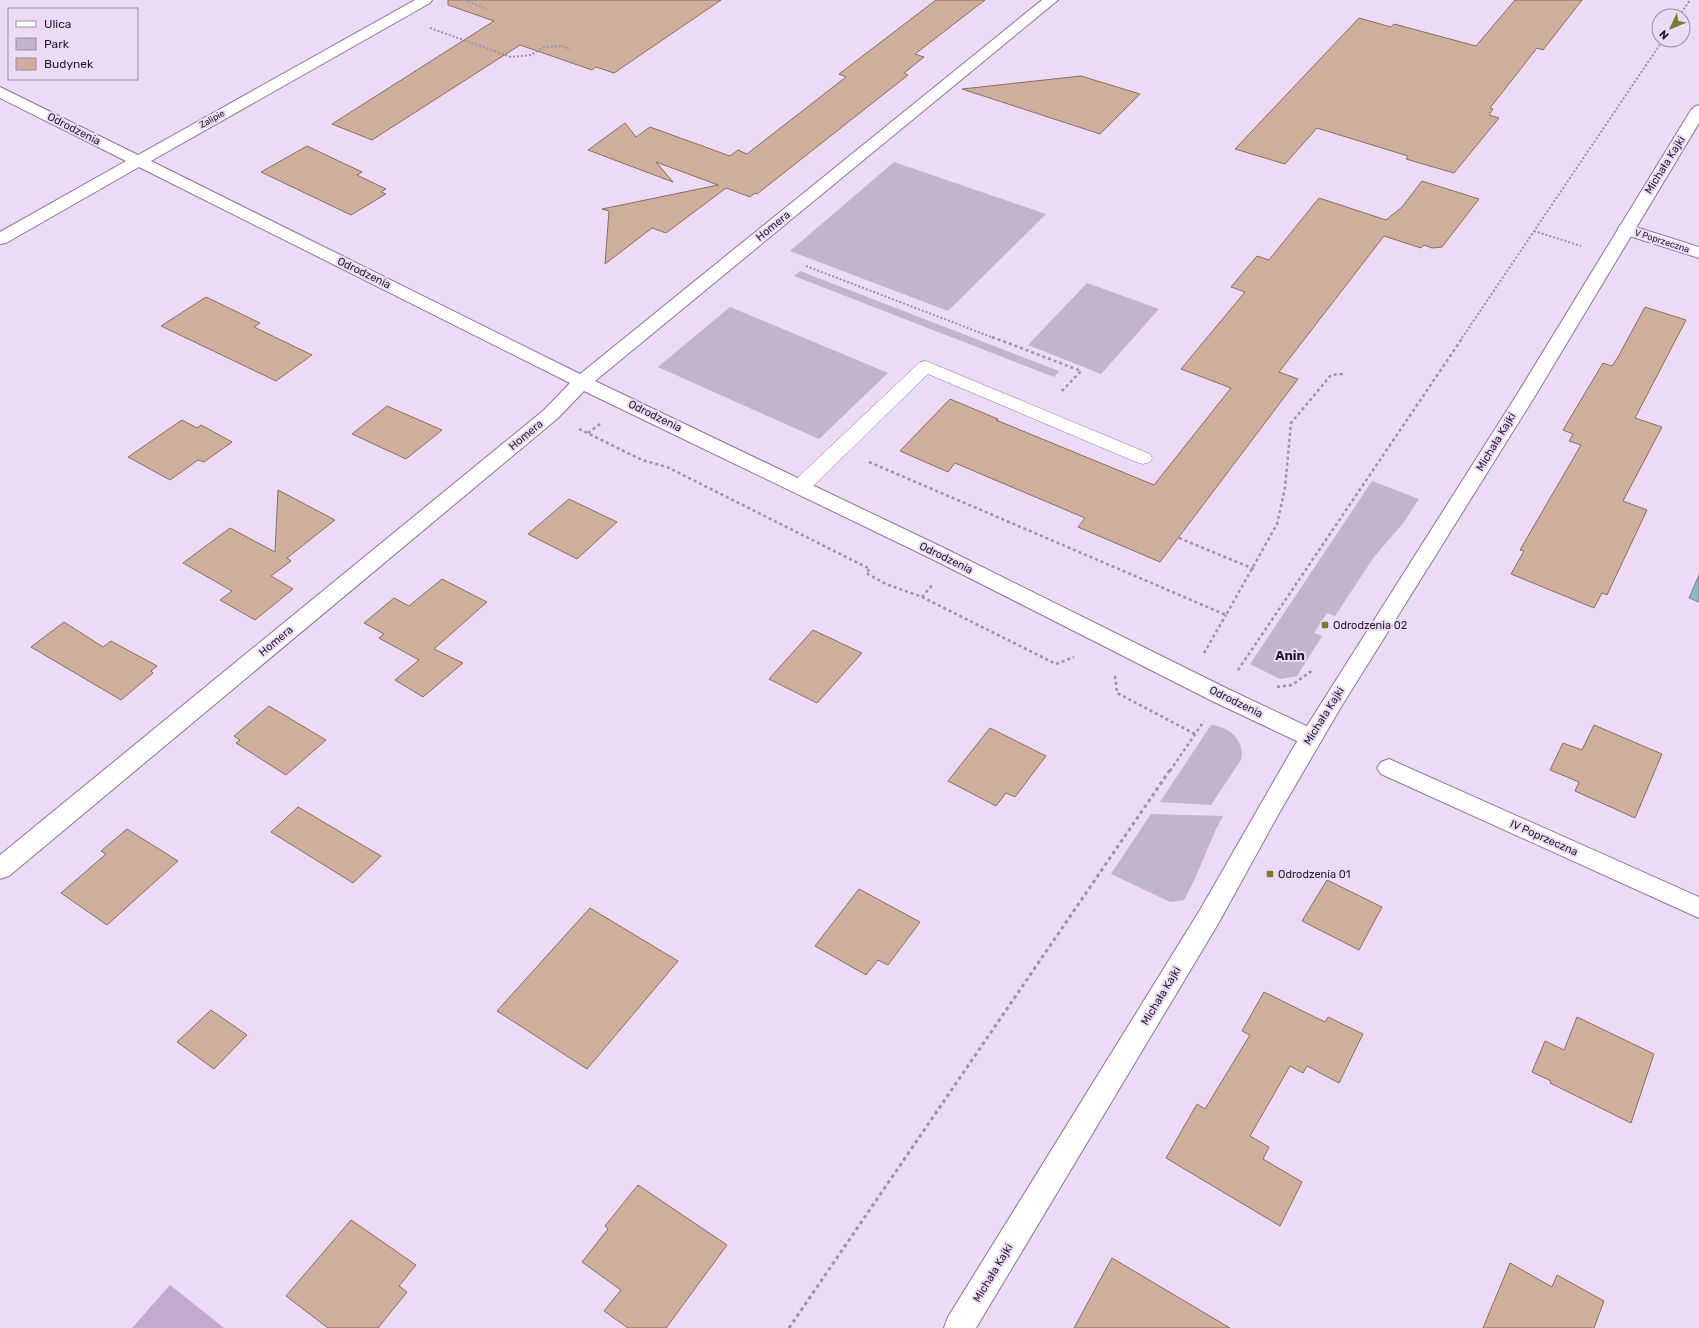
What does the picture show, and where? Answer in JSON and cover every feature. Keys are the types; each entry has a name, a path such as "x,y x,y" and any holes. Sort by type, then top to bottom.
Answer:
{"street":[{"name":"Zalipie","path":"0,240 137,161 425,0"},
{"name":"Homera","path":"0,869 551,414 582,382 1051,0"},
{"name":"Odrodzenia","path":"0,92 582,382 939,554 1220,695 1311,738"},
{"name":"Michała Kajki","path":"959,1328 1208,917 1242,853 1311,738 1468,489 1699,110"},
{"name":"V Poprzeczna","path":"1626,229 1699,253"},
{"name":"IV Poprzeczna","path":"1390,768 1699,908"}],"lane":[{"path":"800,487 926,366 1143,458"}],"path":[{"path":"464,0 487,9"},
{"path":"425,27 511,57 531,55 544,47 562,46 571,49"},
{"path":"1235,676 1658,48"},
{"path":"806,266 1081,371 1041,415"},
{"path":"1202,654 1254,569 1277,524 1284,488 1291,423 1331,375 1344,374"},
{"path":"551,414 642,460 667,467 870,569 866,573 886,584 922,597 1056,664 1079,654"},
{"path":"839,450 1226,616"},
{"path":"1179,538 1254,569"},
{"path":"1272,688 1292,685 1310,672 1344,686"},
{"path":"1115,674 1117,693 1195,734"},
{"path":"789,1328 1207,717"}],"green space":[{"path":"894,162 1046,214 948,311 790,251"},
{"path":"800,271 1059,371 1054,377 794,276"},
{"path":"1087,283 1159,309 1101,374 1028,345"},
{"path":"730,307 888,373 819,439 658,367"},
{"path":"1372,481 1419,499 1404,522 1374,557 1335,616 1327,613 1314,633 1322,636 1297,676 1280,679 1250,664"},
{"path":"1211,725 1224,728 1234,736 1241,747 1241,760 1211,805 1160,802"},
{"path":"1151,814 1223,816 1184,900 1170,902 1111,874"}],"shaded area":[{"path":"1699,575 1699,602 1689,598"},
{"path":"170,1285 224,1328 132,1328"}],"building":[{"path":"448,0 721,0 614,73 596,67 592,70 520,45 372,140 332,124 494,21 448,5"},
{"path":"936,0 985,0 915,54 924,57 904,73 908,75 757,194 755,193 750,197 726,188 666,233 652,228 605,264 609,211 602,209 718,185 656,162 673,182 588,150 625,123 636,137 650,127 730,156 738,150 747,154 846,77 839,74"},
{"path":"1515,0 1582,0 1543,50 1537,48 1490,108 1493,109 1489,115 1499,118 1454,173 1406,159 1408,156 1317,128 1285,164 1235,149 1359,18 1391,27 1394,24 1476,46"},
{"path":"1081,76 1140,94 1100,134 962,89"},
{"path":"307,146 362,172 357,175 386,189 381,192 386,194 351,215 261,172"},
{"path":"1422,181 1479,199 1442,247 1432,248 1424,245 1421,248 1384,236 1279,372 1298,379 1160,562 1078,527 1085,518 955,463 948,472 900,451 950,399 998,419 996,420 1154,485 1231,388 1181,369 1245,292 1231,287 1257,256 1269,260 1319,198 1386,220 1402,207"},
{"path":"206,297 260,323 254,327 312,355 276,381 161,326"},
{"path":"1645,307 1686,320 1635,418 1662,427 1623,501 1647,510 1607,595 1602,593 1594,608 1511,574 1524,551 1520,550 1581,445 1569,441 1573,434 1563,430 1603,363 1612,366 1618,357"},
{"path":"387,406 442,430 406,459 352,434"},
{"path":"182,420 197,428 201,425 232,442 204,462 198,460 170,480 128,457"},
{"path":"278,490 335,520 287,558 291,561 271,576 293,589 255,620 220,600 232,591 183,563 230,528 275,552"},
{"path":"569,499 617,522 577,559 528,534"},
{"path":"442,579 487,602 434,649 463,663 423,697 395,680 419,660 379,638 384,634 364,623 394,598 409,606"},
{"path":"64,622 103,647 111,641 157,666 151,671 153,673 121,700 31,647"},
{"path":"813,630 862,653 817,703 769,679"},
{"path":"269,706 326,740 286,775 236,743 240,740 234,736"},
{"path":"1594,725 1662,754 1635,818 1575,791 1579,782 1550,770 1563,743 1582,750"},
{"path":"990,728 1046,756 1015,797 1006,793 996,806 948,781"},
{"path":"298,807 381,856 353,883 271,832"},
{"path":"127,829 178,861 107,925 61,893 106,854 101,851"},
{"path":"1327,880 1382,907 1359,950 1302,921"},
{"path":"859,889 920,922 888,965 878,960 866,975 815,946"},
{"path":"590,908 678,961 587,1069 497,1011"},
{"path":"1264,992 1325,1022 1328,1017 1363,1034 1339,1083 1307,1066 1303,1073 1290,1066 1250,1136 1269,1147 1263,1159 1302,1182 1280,1226 1166,1158 1197,1104 1205,1109 1250,1035 1242,1031"},
{"path":"211,1010 247,1035 214,1069 177,1042"},
{"path":"1577,1017 1654,1054 1631,1123 1550,1083 1551,1081 1532,1072 1545,1041 1564,1050"},
{"path":"638,1185 727,1245 666,1328 628,1328 604,1311 621,1290 582,1262 608,1229 605,1226"},
{"path":"351,1220 416,1265 399,1286 407,1292 378,1328 328,1328 286,1296"},
{"path":"1112,1258 1230,1328 1074,1328"},
{"path":"1510,1263 1552,1287 1557,1275 1604,1301 1594,1328 1483,1328"}],"place":[{"name":"Odrodzenia 02","path":"1325,625"},
{"name":"Odrodzenia 01","path":"1270,874"}],"district":[{"name":"Anin","path":"1290,655"}]}
